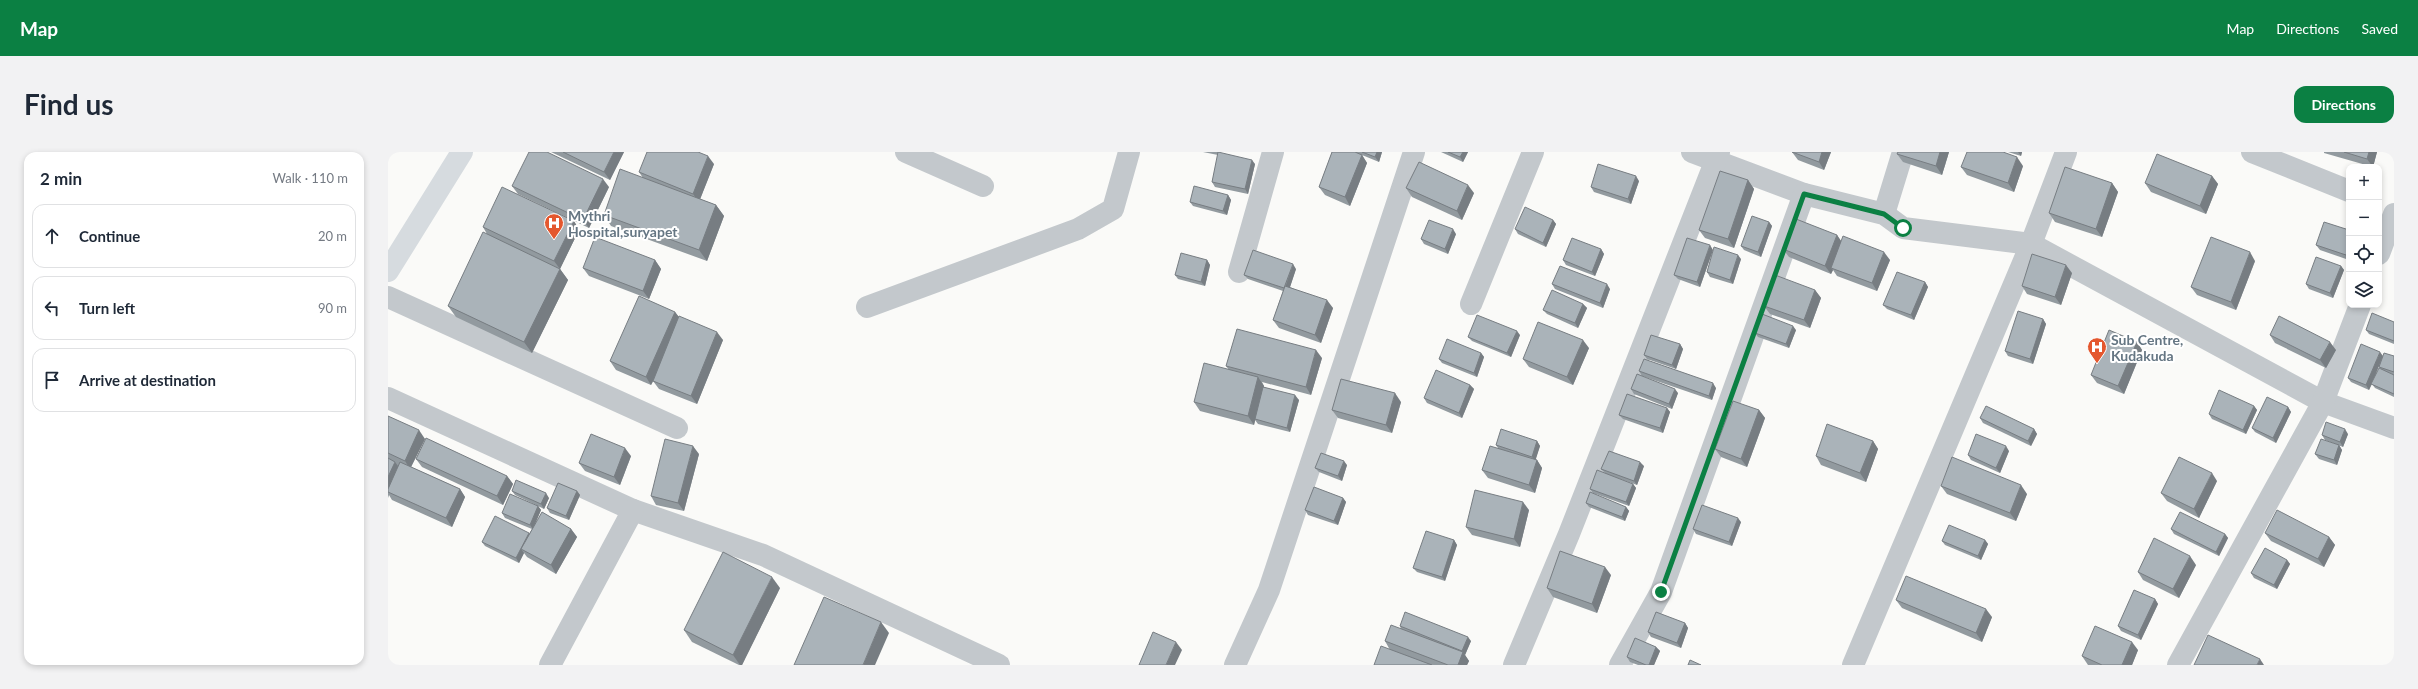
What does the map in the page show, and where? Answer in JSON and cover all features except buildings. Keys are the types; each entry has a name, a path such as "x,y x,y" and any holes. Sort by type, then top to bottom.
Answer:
{"main road":[{"path":"388,271 462,152"}],"street":[{"path":"906,152 983,186"},
{"path":"867,307 1078,229 1113,209 1129,152"},
{"path":"1239,272 1273,152"},
{"path":"1235,665 1269,590 1414,152"},
{"path":"1471,304 1533,152"},
{"path":"1692,152 1717,156 1804,194 1884,214 1903,228 2032,244 2323,402 2394,428"},
{"path":"1884,214 1903,152"},
{"path":"1853,665 2032,244 2066,152"},
{"path":"2252,152 2346,190"},
{"path":"1514,665 1569,534 1717,156"},
{"path":"1620,665 1661,592 1804,194"},
{"path":"2382,204 2394,209"},
{"path":"2382,246 2394,214"},
{"path":"388,297 677,428"},
{"path":"2178,665 2323,402 2359,308"},
{"path":"388,398 633,510 763,555 999,665"},
{"path":"550,665 633,510"}],"place":[{"name":"Mythri Hospital,suryapet","path":"554,240"},
{"name":"Sub Centre, Kudakuda","path":"2097,364"}],"route":[{"path":"1661,592 1804,194 1884,214 1903,228"}]}
